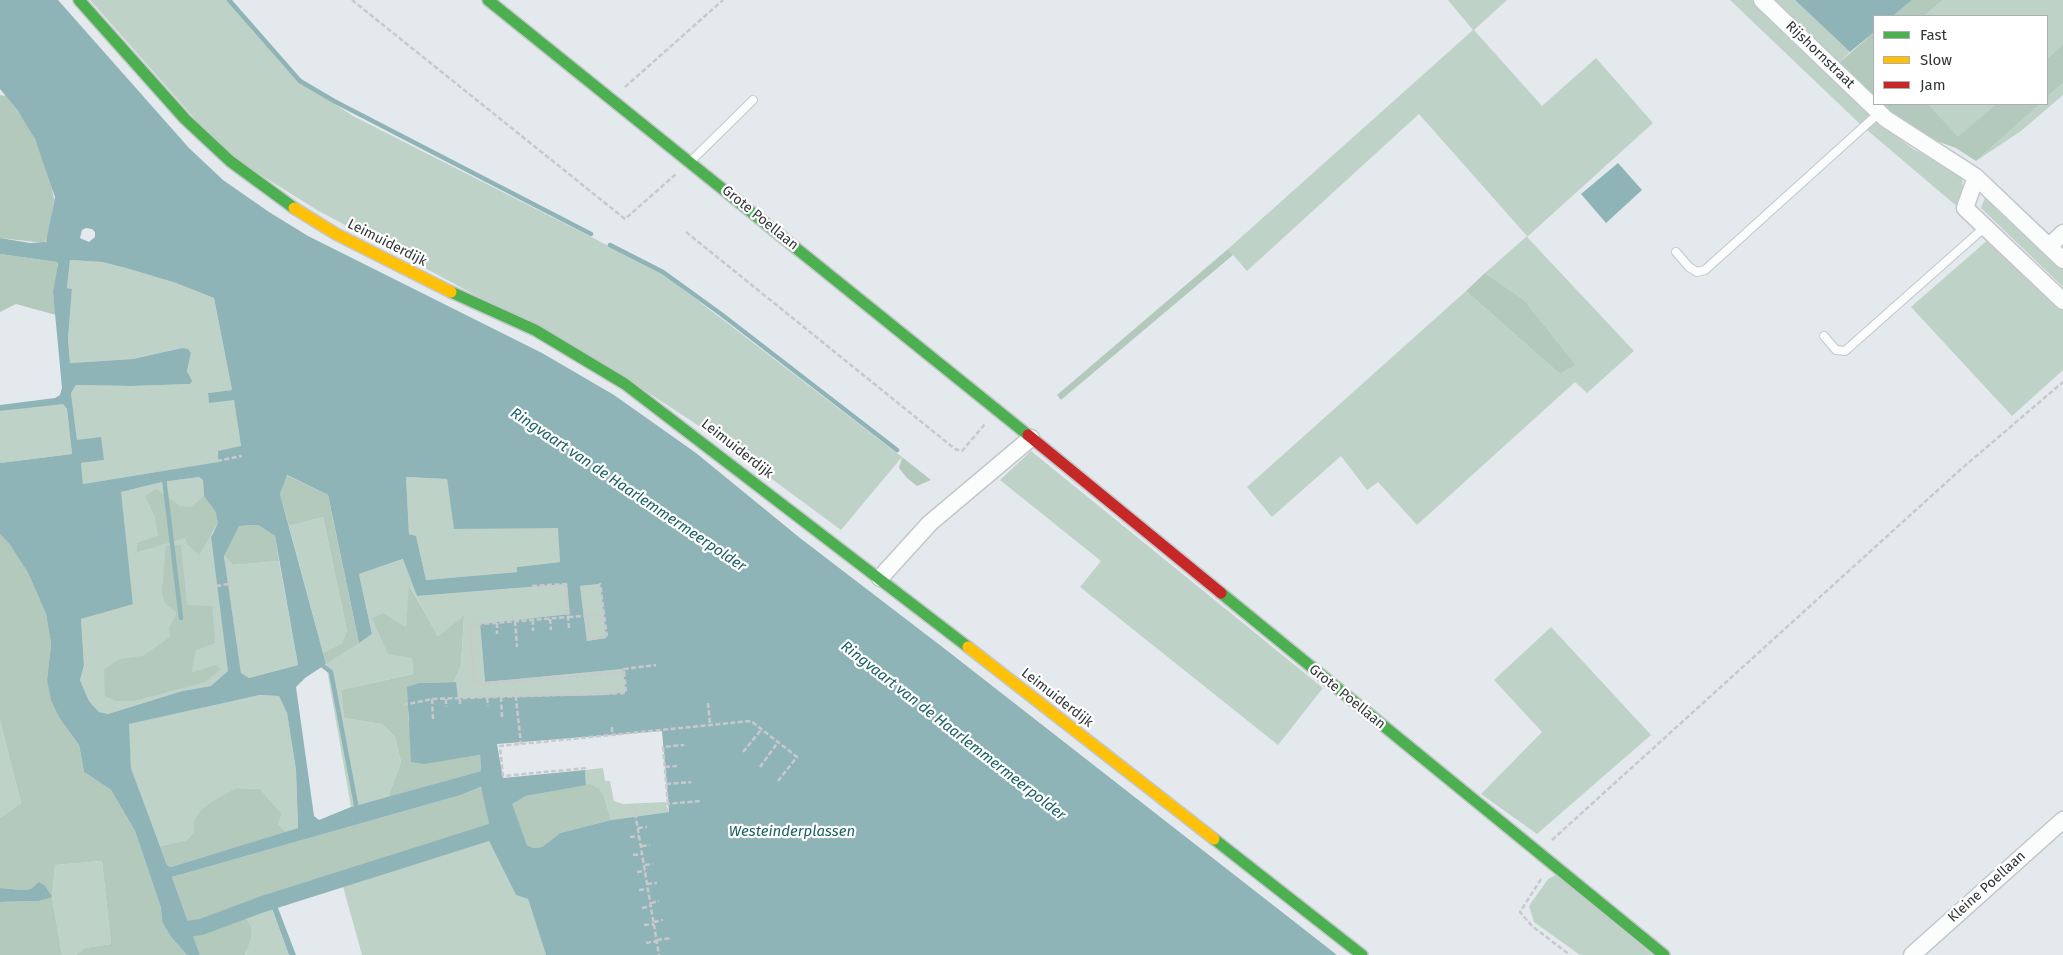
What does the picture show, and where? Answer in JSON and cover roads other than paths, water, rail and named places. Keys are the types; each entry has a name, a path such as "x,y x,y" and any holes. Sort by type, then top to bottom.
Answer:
{"street":[{"name":"Leimuiderdijk","path":"80,0 186,119 230,161 257,182 298,211 336,234 497,317 574,352 625,384 880,578 1362,955"},
{"name":"Grote Poellaan","path":"488,0 997,410 1664,955"},
{"name":"Rijshornstraat","path":"1762,0 1880,112 1976,177 2063,260"},
{"path":"1976,177 1966,208 2063,300"},
{"path":"2049,246 2063,233"},
{"path":"880,578 930,523 1031,438"},
{"name":"Kleine Poellaan","path":"1912,955 2063,820"}],"lane":[{"path":"689,160 753,100"},
{"path":"1676,252 1689,268 1697,272 1705,270 1880,112"},
{"path":"1824,336 1836,350 1846,351 1985,226"}],"water":[{"path":"0,0 58,0 189,148 223,180 308,236 542,353 614,395 696,453 800,538 1337,955 546,955 528,899 516,895 489,841 477,833 490,827 481,787 461,795 172,877 200,955 187,955 171,937 162,922 161,908 135,831 111,790 84,772 79,745 60,719 51,700 47,680 51,644 46,614 28,573 10,545 0,534 0,463 72,454 67,409 63,404 0,411 0,405 55,398 60,395 62,388 53,292 57,262 0,254 0,238 30,243 46,242 55,197 35,139 18,111 0,89","holes":["86,228 92,229 95,232 95,237 89,242 80,238 82,230","70,260 102,262 126,268 176,283 214,298 232,390 208,393 209,403 234,400 241,446 218,451 218,462 83,484 81,463 104,460 101,437 77,440 71,393 76,385 190,384 192,381 187,371 191,353 188,349 182,348 133,359 70,363 68,339 72,289 67,288","287,475 328,495 359,643 372,634 359,574 403,559 417,596 567,584 570,614 480,624 485,682 623,669 625,692 605,695 458,698 456,682 419,683 407,687 411,762 424,764 480,755 481,771 351,807 319,820 314,816 296,687 305,678 326,664 280,494","199,477 203,480 204,496 215,511 218,523 211,537 228,671 211,686 182,691 108,714 99,712 89,701 80,680 84,665 81,619 133,604 121,492 162,482","406,477 447,479 454,529 558,528 560,562 517,567 517,572 426,580 416,536 409,534","258,525 275,536 298,665 249,678 241,673 224,556 239,526","600,584 606,638 587,641 580,586","260,695 279,696 287,713 296,770 298,828 171,867 167,865 131,768 129,724","662,731 669,812 611,820 560,833 542,847 533,848 527,845 512,804 526,796 586,785 585,770 503,778 497,744"]},
{"path":"1795,0 1912,0 1894,15 1873,15 1873,33 1850,52"},
{"path":"1618,163 1642,190 1606,223 1581,194"},
{"path":"39,882 45,886 52,897 38,901 0,902 0,888 31,889"},
{"path":"271,906 278,908 296,955 289,955"}],"waterway":[{"path":"229,0 300,81 334,101 591,234"},
{"path":"610,245 663,272 721,314 897,450"},
{"path":"164,478 181,618"},
{"path":"319,663 331,672 357,810"},
{"path":"173,921 173,924 180,930 201,927 263,904 500,829"}],"water label":[{"name":"Ringvaart van de Haarlemmermeerpolder","path":"628,490"},
{"name":"Ringvaart van de Haarlemmermeerpolder","path":"953,731"},
{"name":"Westeinderplassen","path":"792,832"}]}
